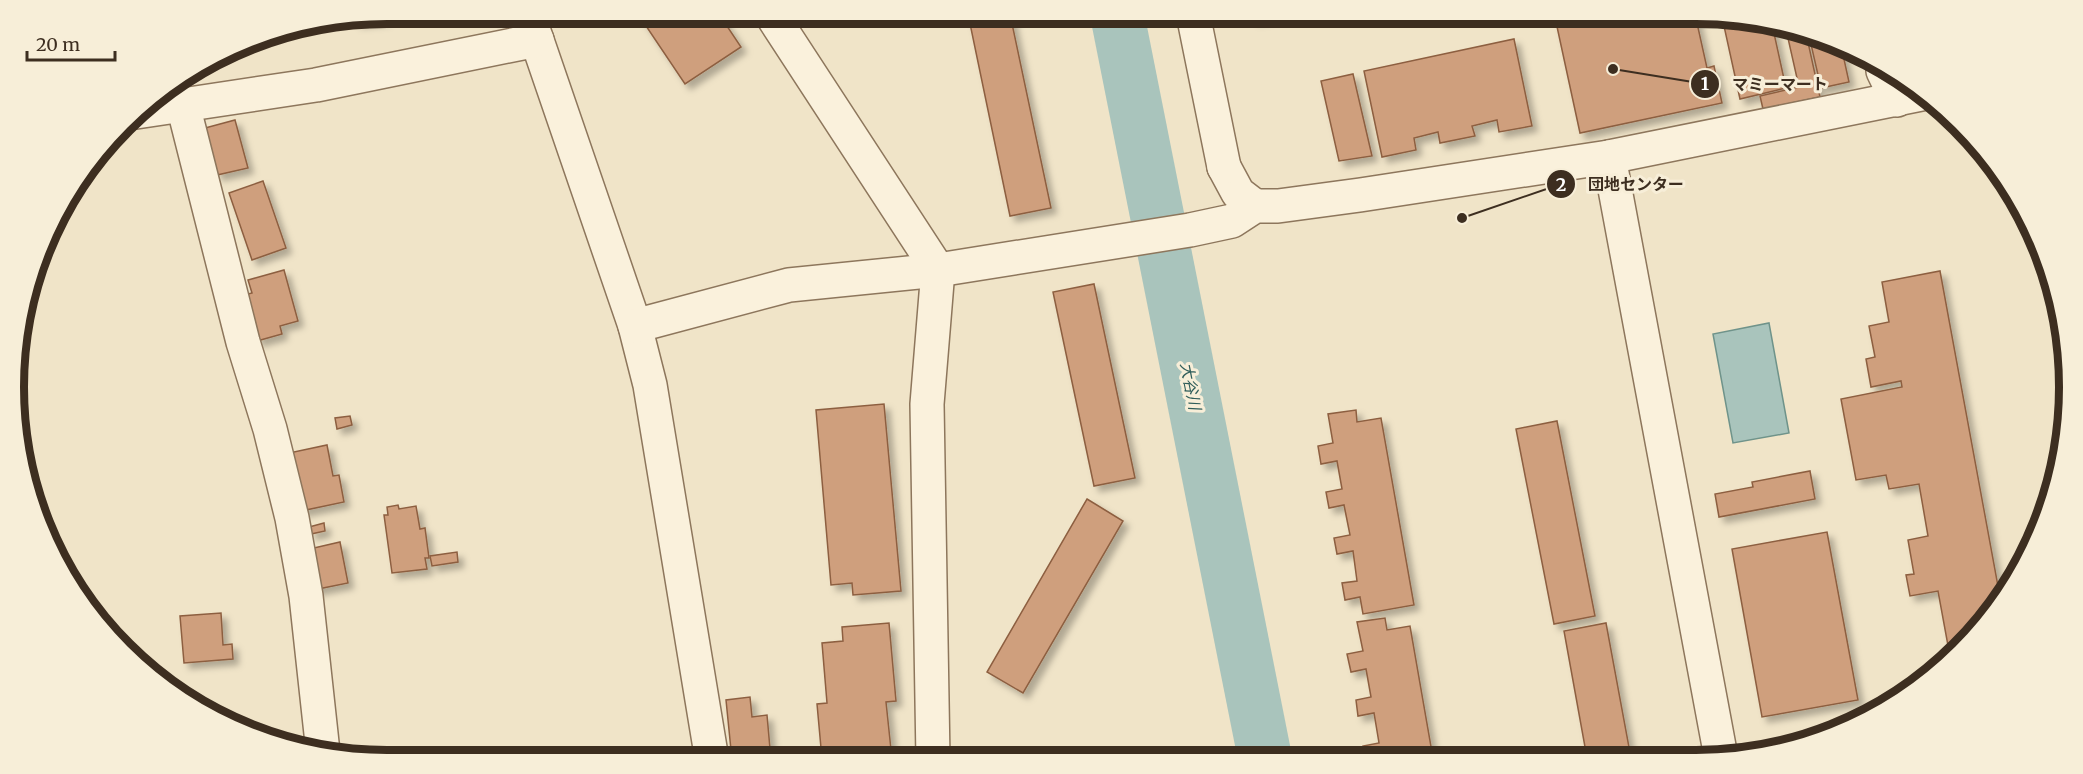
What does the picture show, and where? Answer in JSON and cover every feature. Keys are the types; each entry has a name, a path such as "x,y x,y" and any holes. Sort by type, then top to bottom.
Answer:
{"street":[{"path":"778,24 938,270 927,404 933,750"},
{"path":"1194,24 1224,167 1238,193 1255,206"},
{"path":"154,109 316,85 532,27 635,326 650,385 710,750"},
{"path":"635,326 789,285 938,270 1190,230 1232,221 1255,206 1278,206 1360,195 1609,157 1911,96"},
{"path":"183,105 243,342 270,429 292,518 306,596 322,744"},
{"path":"1609,157 1720,749"}],"water":[{"path":"1769,323 1789,433 1733,443 1713,334"}],"building":[{"path":"645,24 726,24 741,47 685,84"},
{"path":"970,24 1012,24 1051,208 1010,216"},
{"path":"1556,24 1697,24 1707,68 1714,66 1722,103 1580,133"},
{"path":"1724,25 1774,32 1786,88 1740,99"},
{"path":"1787,35 1808,41 1820,97 1763,109 1760,96 1799,87"},
{"path":"1514,39 1532,126 1499,132 1497,120 1472,126 1475,136 1440,143 1438,132 1414,138 1416,150 1382,157 1364,71"},
{"path":"1811,42 1843,55 1849,82 1821,88"},
{"path":"1353,74 1372,156 1339,161 1321,81"},
{"path":"235,120 248,168 217,175 205,128"},
{"path":"263,181 286,248 252,260 229,193"},
{"path":"284,270 298,321 280,326 282,334 257,341 244,295 252,293 248,280"},
{"path":"1940,271 1998,588 1948,648 1938,591 1910,596 1906,575 1914,574 1908,540 1928,536 1919,484 1889,489 1886,475 1856,480 1841,399 1902,387 1901,381 1871,387 1866,359 1875,357 1869,326 1889,322 1882,282"},
{"path":"1094,284 1135,478 1094,486 1053,292"},
{"path":"884,404 901,591 853,595 852,583 831,585 816,410"},
{"path":"1356,410 1357,422 1381,418 1414,605 1363,614 1360,597 1345,600 1342,583 1357,581 1353,551 1337,554 1334,538 1350,535 1344,505 1329,508 1326,492 1342,489 1337,461 1321,464 1318,446 1333,443 1328,414"},
{"path":"350,416 352,425 337,429 335,418"},
{"path":"1557,421 1595,616 1554,624 1516,429"},
{"path":"327,445 333,476 339,475 344,502 301,511 289,453"},
{"path":"1810,471 1815,499 1719,517 1715,494 1753,487 1752,482"},
{"path":"1087,499 1123,521 1023,693 987,672"},
{"path":"398,505 399,509 416,506 420,529 425,528 429,558 425,558 427,569 392,573 384,515 388,515 387,507"},
{"path":"324,523 325,531 311,534 309,527"},
{"path":"1827,532 1858,700 1762,717 1732,549"},
{"path":"340,542 348,583 313,590 305,550"},
{"path":"457,552 458,562 432,566 430,556"},
{"path":"221,613 223,645 232,644 233,659 184,663 180,616"},
{"path":"1385,618 1387,630 1410,626 1432,750 1364,750 1363,746 1379,743 1374,713 1358,716 1356,700 1371,697 1366,669 1351,672 1347,654 1363,651 1357,622"},
{"path":"889,623 896,701 886,702 891,750 821,750 817,704 827,703 822,643 843,641 842,627"},
{"path":"1606,623 1630,750 1586,750 1564,631"},
{"path":"750,697 752,717 767,715 770,750 731,750 726,700"}],"waterway":[{"name":"大谷川","path":"1119,24 1263,750"}],"place":[{"name":"マミーマート","path":"1613,69"},
{"name":"団地センター","path":"1462,218"}]}
